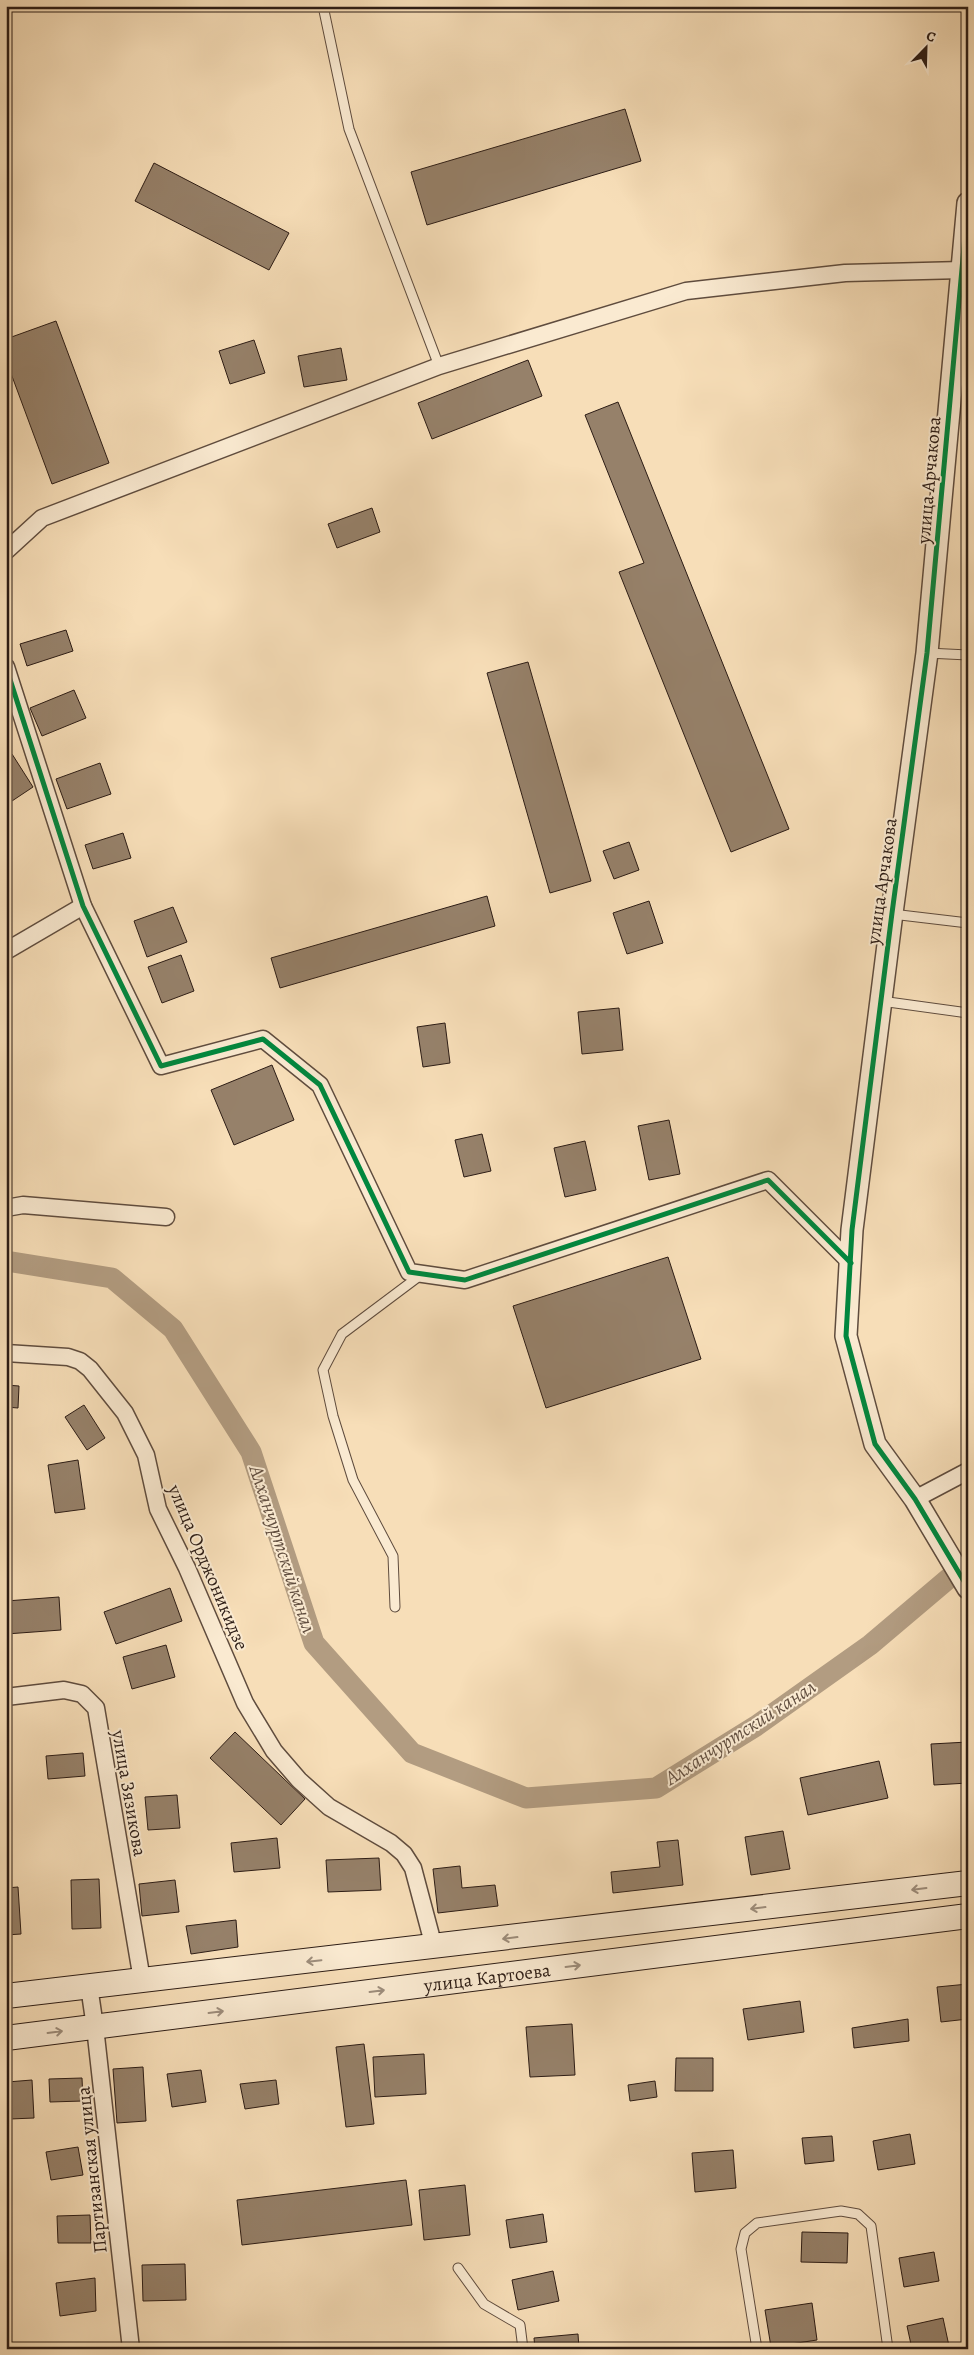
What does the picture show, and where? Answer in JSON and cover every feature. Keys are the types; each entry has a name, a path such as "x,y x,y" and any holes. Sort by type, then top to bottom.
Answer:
{"main road":[{"name":"улица Картоева","path":"6,1996 968,1883"},
{"name":"улица Картоева","path":"6,2038 968,1916"}],"street":[{"name":"улица Арчакова","path":"967,1586 938,1542 915,1500 875,1444 846,1336 852,1230 927,653 968,203"},
{"path":"6,551 42,518 439,366 686,291 844,273 962,270"},
{"path":"6,667 83,906 161,1066 263,1039 320,1085 409,1272 464,1280 768,1180 851,1263"},
{"path":"6,951 83,906"},
{"path":"6,1208 23,1206 166,1217"},
{"name":"улица Орджоникидзе","path":"6,1353 68,1357 80,1361 90,1369 125,1413 146,1455 158,1509 187,1568 245,1703 274,1751 299,1780 329,1806 391,1843 404,1854 413,1868 434,1947"},
{"path":"915,1500 968,1471"},
{"name":"улица Зязикова","path":"6,1697 64,1690 82,1694 96,1708 142,1980"},
{"name":"Партизанская улица","path":"89,1986 131,2349"}],"lane":[{"path":"323,6 349,128 439,366"},
{"path":"927,653 968,655"},
{"path":"892,914 968,923"},
{"path":"881,1002 968,1013"},
{"path":"394,1607 393,1556 353,1480 333,1416 323,1370 342,1334 422,1274"},
{"path":"757,2349 741,2249 745,2233 757,2223 841,2211 858,2214 871,2226 888,2349"},
{"path":"458,2268 484,2304 520,2325 523,2349"}],"building":[{"path":"625,109 641,161 427,225 411,172"},
{"path":"154,163 289,233 269,270 135,201"},
{"path":"56,321 109,463 52,484 6,360 6,339"},
{"path":"254,340 265,373 230,384 219,351"},
{"path":"341,348 347,380 304,387 298,356"},
{"path":"528,360 542,396 432,439 418,403"},
{"path":"618,402 789,829 731,852 619,572 644,563 585,415"},
{"path":"372,508 380,532 337,548 328,524"},
{"path":"66,630 73,651 27,666 20,644"},
{"path":"528,662 591,881 550,893 487,673"},
{"path":"74,690 86,718 42,736 30,708"},
{"path":"12,754 33,787 6,805 6,758"},
{"path":"100,763 111,794 67,809 56,779"},
{"path":"123,833 131,858 93,869 85,845"},
{"path":"629,842 639,870 614,879 603,851"},
{"path":"487,896 495,926 280,988 271,958"},
{"path":"649,901 663,943 627,954 613,913"},
{"path":"173,907 187,942 147,957 134,921"},
{"path":"181,955 194,991 162,1003 148,967"},
{"path":"619,1008 623,1050 582,1054 578,1012"},
{"path":"445,1023 450,1063 423,1067 417,1027"},
{"path":"272,1065 294,1120 234,1145 211,1090"},
{"path":"669,1120 680,1174 649,1180 638,1126"},
{"path":"482,1134 491,1171 464,1177 455,1140"},
{"path":"585,1141 596,1190 565,1197 554,1148"},
{"path":"668,1257 701,1359 546,1408 513,1306"},
{"path":"6,1385 19,1386 18,1408 6,1407"},
{"path":"84,1405 105,1438 87,1450 65,1417"},
{"path":"78,1460 85,1509 55,1513 48,1465"},
{"path":"170,1588 182,1621 116,1644 104,1612"},
{"path":"59,1597 61,1630 6,1634 6,1601"},
{"path":"166,1645 175,1677 132,1689 123,1657"},
{"path":"235,1732 305,1799 281,1825 210,1758"},
{"path":"968,1742 968,1783 934,1785 931,1744"},
{"path":"83,1753 85,1776 48,1779 46,1756"},
{"path":"879,1761 888,1798 808,1815 800,1778"},
{"path":"177,1795 180,1828 148,1830 145,1797"},
{"path":"783,1831 790,1869 751,1875 745,1837"},
{"path":"277,1838 280,1868 234,1872 231,1843"},
{"path":"678,1840 683,1885 613,1893 611,1872 660,1867 657,1842"},
{"path":"379,1858 381,1890 328,1892 326,1860"},
{"path":"460,1866 462,1888 495,1885 498,1906 438,1913 433,1869"},
{"path":"99,1879 101,1928 72,1929 71,1880"},
{"path":"175,1880 179,1912 142,1916 139,1884"},
{"path":"18,1887 21,1934 6,1935 6,1888"},
{"path":"236,1920 238,1947 191,1954 186,1926"},
{"path":"968,1984 968,2019 941,2022 937,1987"},
{"path":"800,2001 804,2032 748,2040 743,2009"},
{"path":"908,2019 909,2041 854,2048 852,2028"},
{"path":"572,2024 575,2075 530,2077 526,2027"},
{"path":"364,2044 374,2124 346,2127 336,2047"},
{"path":"424,2054 426,2094 375,2097 373,2057"},
{"path":"676,2058 713,2058 713,2091 675,2091"},
{"path":"143,2067 146,2121 117,2123 113,2069"},
{"path":"201,2070 206,2102 172,2107 167,2074"},
{"path":"82,2078 83,2101 50,2102 49,2079"},
{"path":"32,2080 34,2118 10,2119 7,2082"},
{"path":"276,2080 279,2104 245,2109 240,2084"},
{"path":"655,2081 657,2097 630,2101 628,2085"},
{"path":"910,2134 915,2164 878,2170 873,2141"},
{"path":"832,2136 834,2161 805,2164 802,2138"},
{"path":"78,2147 83,2175 51,2180 46,2152"},
{"path":"733,2150 736,2188 695,2192 692,2153"},
{"path":"406,2180 412,2225 242,2245 237,2200"},
{"path":"465,2185 470,2235 424,2240 419,2190"},
{"path":"543,2214 547,2242 510,2248 506,2220"},
{"path":"90,2215 91,2243 58,2243 57,2216"},
{"path":"802,2232 848,2233 847,2263 801,2262"},
{"path":"934,2252 939,2281 904,2287 899,2258"},
{"path":"185,2264 186,2300 143,2301 142,2265"},
{"path":"553,2271 559,2301 518,2310 512,2280"},
{"path":"95,2278 96,2311 60,2316 56,2283"},
{"path":"812,2303 817,2340 771,2347 765,2310"},
{"path":"943,2318 949,2346 938,2349 912,2349 907,2326"},
{"path":"578,2334 579,2349 535,2349 534,2338"},
{"path":"98,2345 98,2349 64,2349 64,2348"}],"waterway":[{"name":"Алханчуртский канал","path":"6,1261 112,1278 173,1329 251,1452 314,1643 412,1753 526,1798 656,1788 756,1726 870,1645 968,1562"}],"cycle path":[{"path":"968,203 927,653 852,1230 846,1336 875,1444 915,1499 968,1588"},
{"path":"6,667 83,906 161,1066 263,1039 320,1085 409,1272 465,1280 768,1180 851,1263"}]}
